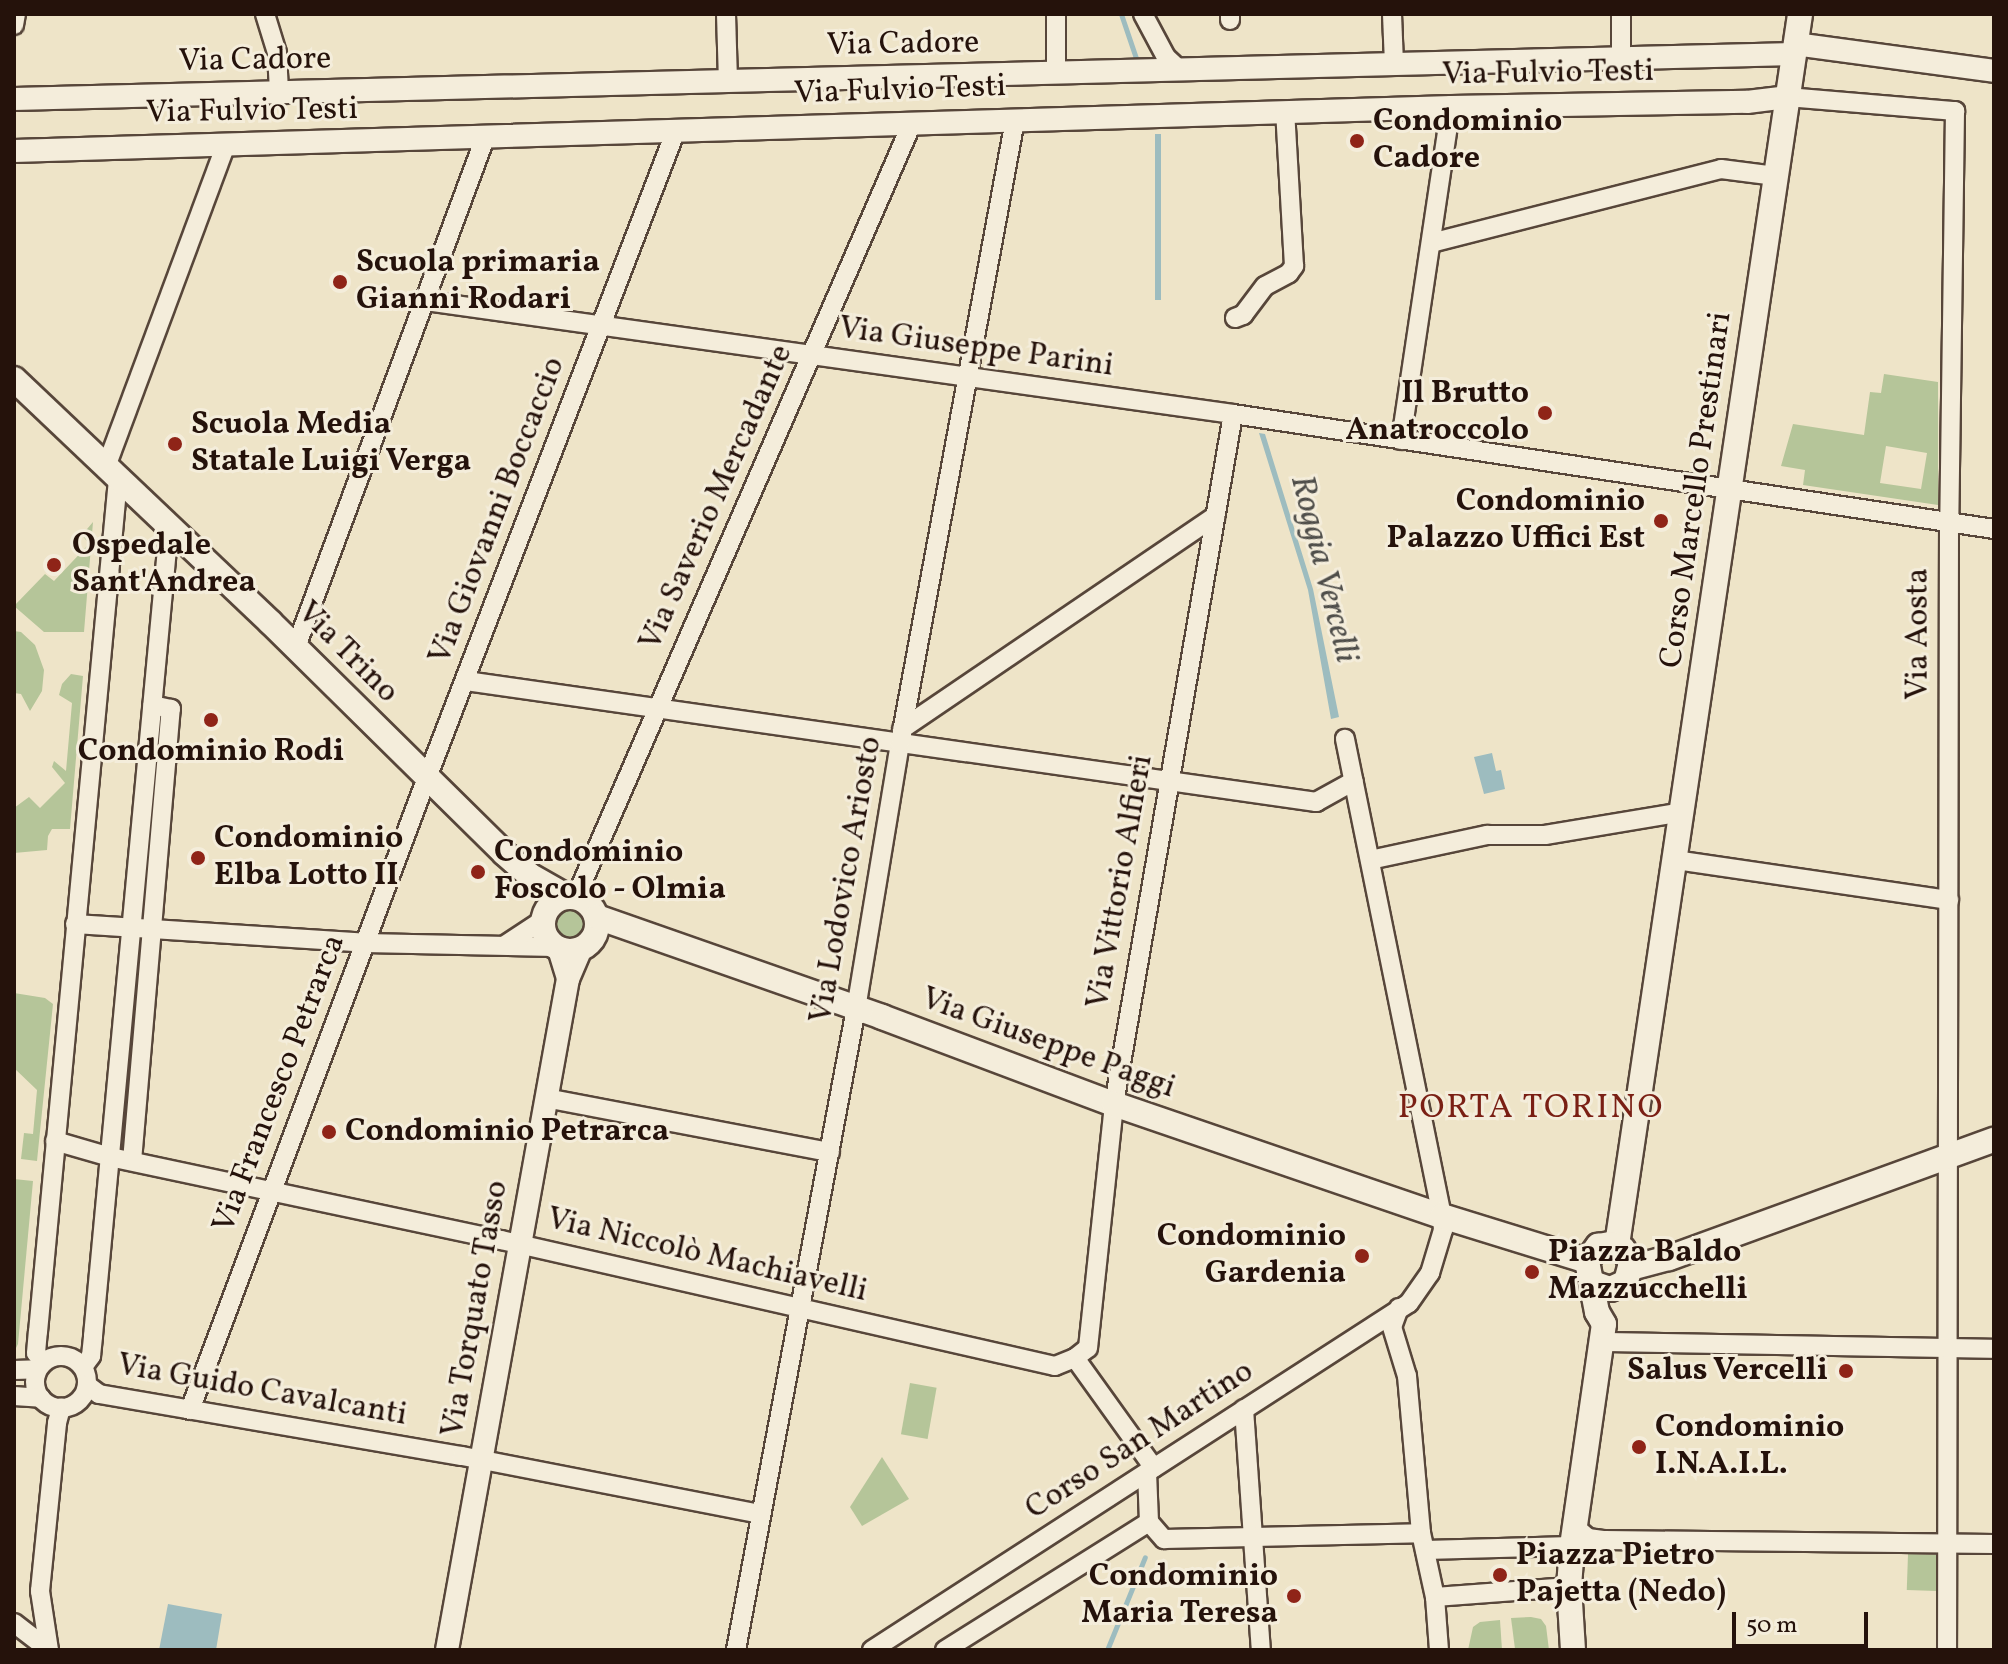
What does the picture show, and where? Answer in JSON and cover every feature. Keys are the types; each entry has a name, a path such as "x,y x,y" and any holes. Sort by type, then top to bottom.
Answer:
{"main road":[{"name":"Corso Marcello Prestinari","path":"1617,1245 1800,14"},
{"name":"Via Trino","path":"14,379 296,647 426,779 529,875 590,904 577,941 543,930 544,917 529,875"},
{"path":"544,917 557,899 571,896"},
{"name":"Via Giuseppe Paggi","path":"577,941 633,929 1114,1104 1442,1216"},
{"path":"1442,1216 1590,1272 1605,1289 1662,1260 1994,1140"},
{"path":"1573,1650 1569,1587 1574,1536 1603,1333 1614,1313 1625,1278 1627,1253 1617,1245 1598,1246 1590,1272 1603,1333"}],"street":[{"path":"14,25 16,14"},
{"path":"265,14 277,53 279,92"},
{"path":"726,14 728,81"},
{"path":"1056,14 1056,73"},
{"path":"1143,14 1166,57 1180,70"},
{"path":"1392,14 1394,64"},
{"path":"1621,14 1621,58"},
{"name":"Via Cadore","path":"14,99 1621,58 1794,49 1994,71"},
{"name":"Via Fulvio Testi","path":"14,151 1451,107 1747,102 1787,97"},
{"name":"Via Aosta","path":"1787,97 1955,111 1949,523 1947,1650"},
{"path":"1401,440 1451,107"},
{"path":"1235,318 1241,317 1265,286 1289,273 1294,266 1285,112"},
{"name":"Via Lodovico Ariosto","path":"736,1650 830,1152 901,736 1015,120"},
{"name":"Via Saverio Mercadante","path":"571,896 659,708 912,123"},
{"name":"Via Giovanni Boccaccio","path":"426,779 676,130"},
{"path":"296,647 485,138"},
{"path":"41,1398 35,1383 41,1366 36,1353 112,473 226,145"},
{"path":"1431,243 1721,169 1776,176"},
{"name":"Via Giuseppe Parini","path":"426,301 1233,414 1994,529"},
{"name":"Via Vittorio Alfieri","path":"1075,1358 1088,1348 1114,1104 1233,414"},
{"path":"901,736 1215,516"},
{"path":"14,1396 41,1398 61,1408 78,1402 91,1356 169,527"},
{"path":"466,681 659,708 901,736 1316,802 1354,781"},
{"path":"132,1161 171,709 152,705"},
{"path":"1345,739 1442,1216"},
{"name":"Via Francesco Petrarca","path":"190,1410 426,779"},
{"path":"1370,860 1487,835 1545,835 1682,812"},
{"path":"1675,860 1949,900"},
{"path":"505,945 544,917"},
{"path":"75,924 365,943 505,945 577,941"},
{"name":"Via Torquato Tasso","path":"447,1650 577,941"},
{"path":"546,1098 830,1152"},
{"name":"Via Niccolò Machiavelli","path":"55,1141 110,1157 521,1245 1055,1366 1075,1358"},
{"name":"Corso San Martino","path":"872,1650 1409,1303 1430,1273 1443,1230 1442,1216"},
{"path":"1399,1308 1392,1327 1407,1376 1423,1542 1435,1597 1439,1650"},
{"path":"1603,1333 1994,1349"},
{"path":"14,1370 41,1366 67,1356 85,1376"},
{"path":"1075,1358 1151,1470 1149,1522 1164,1539 1252,1537 1423,1542 1574,1536 1605,1540 1994,1544"},
{"name":"Via Guido Cavalcanti","path":"85,1376 99,1394 482,1460 760,1514"},
{"path":"49,1650 40,1591 61,1408"},
{"path":"1244,1409 1261,1650"},
{"path":"945,1650 1149,1522"},
{"path":"1435,1597 1569,1587"},
{"path":"14,1623 49,1650"}],"green space":[{"path":"1884,374 1938,382 1938,505 1803,485 1805,470 1781,466 1793,424 1864,435 1870,392 1881,393","holes":["1886,446 1927,453 1921,489 1880,483"]},
{"path":"93,522 84,632 44,632 14,606 45,574 54,581 89,544 82,535"},
{"path":"14,631 21,632 35,645 44,670 42,691 30,711 21,694 14,693"},
{"path":"71,674 83,676 70,829 52,829 47,850 14,853 14,808 29,797 40,808 65,783 52,767 54,761 66,771 72,703 59,695 62,684"},
{"path":"571,907 583,912 588,924 583,936 571,941 559,936 554,924 559,912"},
{"path":"14,993 45,998 53,1004 37,1161 21,1159 24,1133 33,1134 37,1090 14,1068"},
{"path":"14,1179 33,1181 18,1344 14,1352"},
{"path":"910,1383 937,1388 928,1439 901,1434"},
{"path":"882,1457 909,1499 862,1526 850,1507"},
{"path":"1908,1554 1938,1555 1937,1591 1907,1590"},
{"path":"1511,1618 1541,1619 1546,1626 1549,1650 1515,1649"},
{"path":"1500,1620 1502,1650 1468,1650 1473,1627 1480,1622"}],"water":[{"path":"1155,134 1161,134 1161,300 1155,300"},
{"path":"1259,433 1265,434 1313,589 1339,717 1331,719 1308,590"},
{"path":"1492,753 1496,771 1501,770 1505,789 1484,794 1474,757"},
{"path":"168,1604 222,1614 216,1650 159,1650"}],"waterway":[{"name":"Roggia Vercelli","path":"1121,14 1137,61"},
{"name":"Roggia Vercelli","path":"1107,1650 1145,1557"}],"place":[{"name":"Condominio Cadore","path":"1357,141"},
{"name":"Scuola primaria Gianni Rodari","path":"340,282"},
{"name":"Il Brutto Anatroccolo","path":"1545,413"},
{"name":"Scuola Media Statale Luigi Verga","path":"175,444"},
{"name":"Condominio Palazzo Uffici Est","path":"1661,521"},
{"name":"Ospedale Sant'Andrea","path":"54,565"},
{"name":"Condominio Rodi","path":"211,720"},
{"name":"Condominio Elba Lotto II","path":"198,858"},
{"name":"Condominio Foscolo - Olmia","path":"478,872"},
{"name":"Condominio Petrarca","path":"329,1132"},
{"name":"Condominio Gardenia","path":"1362,1256"},
{"name":"Piazza Baldo Mazzucchelli","path":"1532,1272"},
{"name":"Salus Vercelli","path":"1846,1371"},
{"name":"Condominio I.N.A.I.L.","path":"1639,1447"},
{"name":"Piazza Pietro Pajetta (Nedo)","path":"1500,1575"},
{"name":"Condominio Maria Teresa","path":"1294,1596"}],"district":[{"name":"PORTA TORINO","path":"1531,1109"}]}
